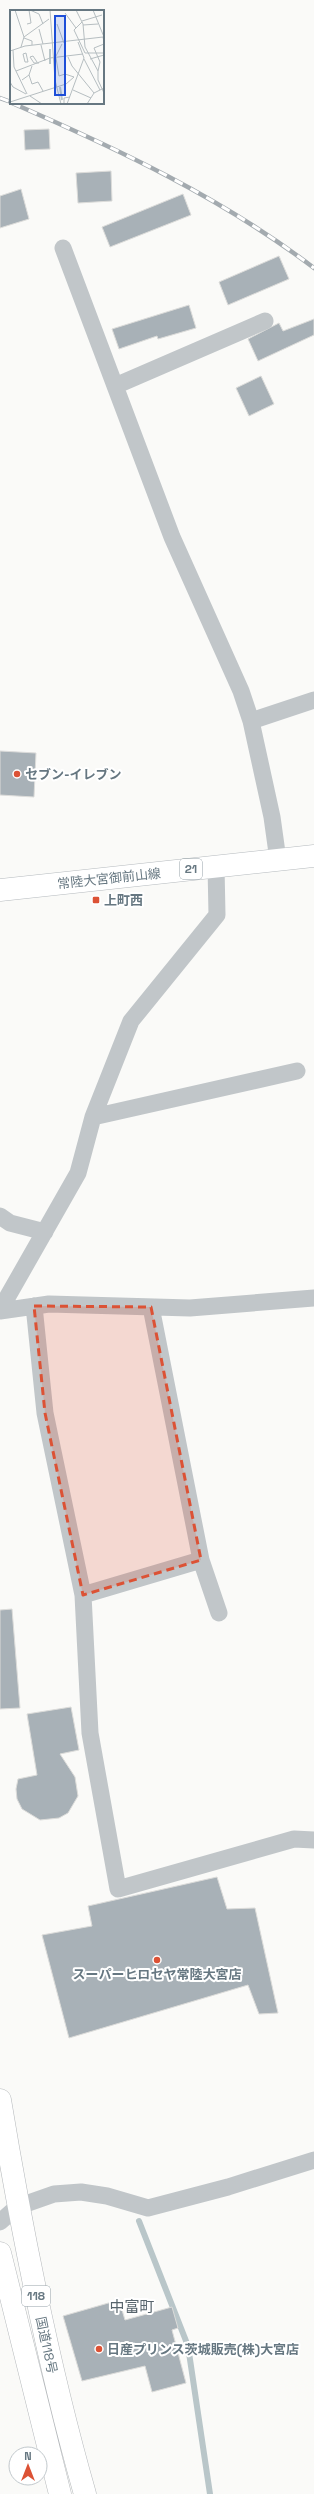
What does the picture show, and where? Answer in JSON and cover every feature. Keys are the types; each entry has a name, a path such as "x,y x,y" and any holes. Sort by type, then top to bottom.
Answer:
{"main road":[{"name":"常陸大宮御前山線","path":"0,890 314,856"},
{"name":"国道118号","path":"0,2100 17,2207 55,2384 85,2494"},
{"name":"国道118号","path":"0,2253 60,2494"}],"street":[{"path":"63,248 172,537 240,691 251,721 272,817 278,860"},
{"path":"115,386 265,321"},
{"path":"251,721 314,700"},
{"path":"0,1310 78,1173 92,1117 131,1021 217,915 216,866"},
{"path":"92,1117 297,1071"},
{"path":"0,1216 10,1223 45,1232"},
{"path":"0,1310 49,1304 190,1308 314,1298"},
{"path":"34,1306 45,1413 83,1595 90,1733 118,1889 294,1839 314,1840"},
{"path":"151,1307 201,1560 219,1613"},
{"path":"83,1595 201,1560"},
{"path":"0,2222 17,2207 54,2194 81,2192 107,2196 148,2208 228,2187 314,2160"}],"highlighted area":[{"path":"34,1306 151,1307 201,1560 83,1595 45,1413"}],"building":[{"path":"49,129 50,149 25,150 24,130"},
{"path":"111,171 112,201 78,203 76,173"},
{"path":"21,189 29,219 0,228 0,196"},
{"path":"183,194 191,215 110,247 102,227"},
{"path":"279,256 289,279 228,305 219,282"},
{"path":"189,305 196,328 158,339 157,336 119,349 112,329"},
{"path":"314,319 314,335 258,361 248,339 279,323 283,331"},
{"path":"261,376 274,404 249,416 236,388"},
{"name":"セブン-イレブン","path":"0,751 36,753 34,797 0,795"},
{"path":"12,1609 20,1708 0,1709 0,1610"},
{"path":"71,1707 79,1750 60,1754 75,1777 78,1796 68,1813 59,1818 40,1820 22,1809 17,1799 16,1789 18,1779 37,1775 27,1714"},
{"name":"スーパーヒロセヤ常陸大宮店","path":"217,1877 227,1909 255,1908 278,2013 259,2014 248,1985 69,2038 42,1935 92,1926 88,1906"},
{"path":"119,2300 125,2320 172,2307 178,2328 172,2330 186,2383 152,2392 145,2366 82,2381 63,2316"}],"waterway":[{"path":"139,2221 188,2346 210,2494"}],"railway":[{"path":"0,98 10,102"},
{"path":"14,104 91,138 168,176 243,219 314,268"}],"place":[{"name":"セブン-イレブン","path":"17,774"},
{"name":"上町西","path":"96,900"},
{"name":"スーパーヒロセヤ常陸大宮店","path":"157,1960"},
{"name":"日産プリンス茨城販売(株)大宮店","path":"99,2349"}],"district":[{"name":"中富町","path":"132,2307"}]}
